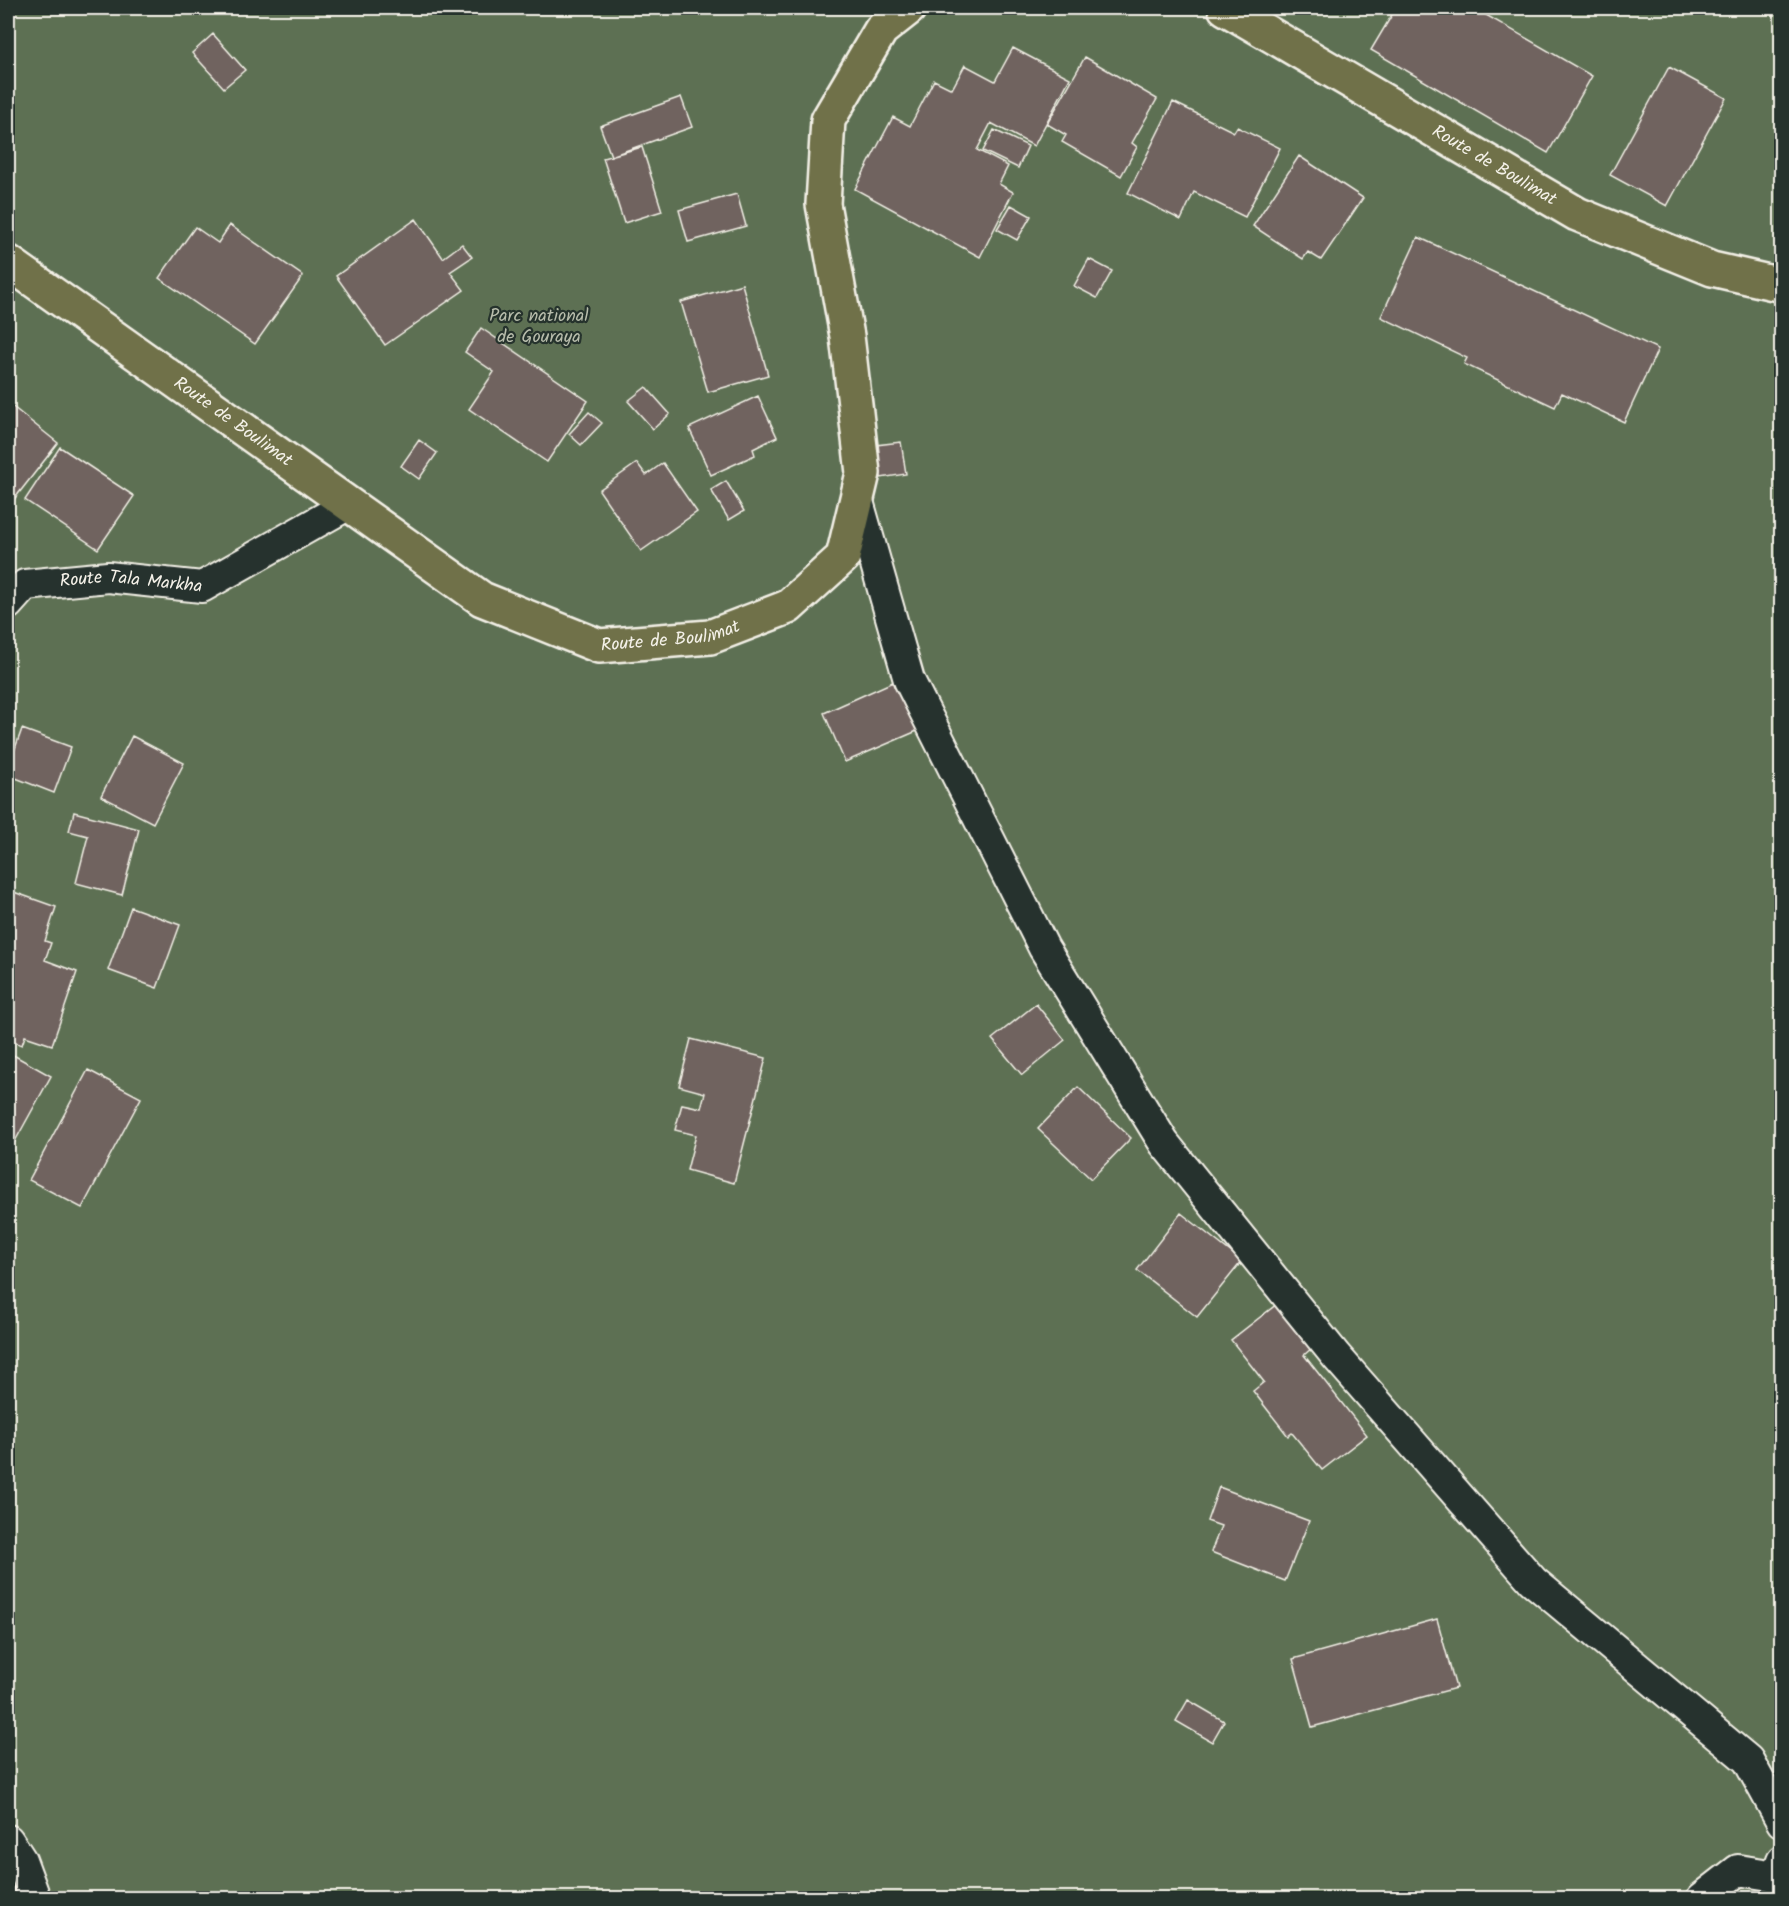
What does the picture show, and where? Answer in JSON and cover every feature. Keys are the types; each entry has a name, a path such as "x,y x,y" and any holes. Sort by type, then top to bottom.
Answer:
{"main road":[{"name":"Route de Boulimat","path":"8,262 482,599 599,646 710,638 788,607 843,557 863,473 847,336 823,204 828,120 881,30 909,8"},
{"name":"Route de Boulimat","path":"1225,8 1577,214 1712,269 1782,285"}],"street":[{"path":"857,498 909,680 1044,948 1164,1143 1336,1356 1533,1581 1748,1760 1782,1822"},
{"name":"Route Tala Markha","path":"8,604 25,585 108,577 202,587 349,504"},
{"path":"8,1840 21,1860 35,1899"},
{"path":"1701,1899 1738,1870 1776,1876 1782,1860"}],"green space":[{"name":"Parc national de Gouraya","path":"8,8 1781,8 1781,1898 8,1898"}],"building":[{"path":"1396,8 1474,8 1592,76 1548,153 1371,50"},
{"path":"213,34 245,70 224,88 192,53"},
{"path":"1013,48 1070,78 1034,146 991,123 977,150 1008,166 999,184 1013,192 980,257 855,189 893,117 910,126 934,80 952,89 965,65 995,81"},
{"path":"1085,57 1157,99 1132,143 1137,147 1121,176 1062,142 1066,135 1047,124"},
{"path":"1669,67 1726,98 1667,206 1610,175"},
{"path":"681,97 692,127 611,156 600,126"},
{"path":"1173,102 1234,132 1237,127 1280,148 1245,217 1194,192 1181,220 1128,193"},
{"path":"994,130 1028,146 1018,168 983,151"},
{"path":"642,147 662,211 624,223 603,158"},
{"path":"1299,156 1363,198 1321,260 1308,252 1303,259 1253,226"},
{"path":"737,194 746,226 688,242 679,210"},
{"path":"1011,205 1031,216 1017,240 997,229"},
{"path":"416,219 443,258 462,244 472,257 450,272 464,290 385,345 336,276"},
{"path":"230,225 303,276 255,344 159,278 195,227 218,243"},
{"path":"1418,237 1658,349 1624,422 1562,393 1555,407 1464,364 1467,358 1381,317"},
{"path":"1089,259 1112,271 1097,298 1074,286"},
{"path":"742,284 768,375 708,392 681,302"},
{"path":"481,328 588,401 547,462 469,409 494,372 465,352"},
{"path":"646,387 670,414 653,429 628,401"},
{"path":"758,396 777,437 753,449 755,455 711,475 689,428"},
{"path":"8,403 58,443 8,507"},
{"path":"589,412 602,423 581,445 569,434"},
{"path":"419,440 437,453 419,479 401,466"},
{"path":"901,442 906,474 881,478 876,445"},
{"path":"60,447 134,496 98,549 25,500"},
{"path":"637,463 646,475 663,463 697,512 641,551 599,490"},
{"path":"726,481 744,511 729,520 711,490"},
{"path":"895,681 917,731 845,762 824,713"},
{"path":"22,729 71,747 54,793 8,775 8,768"},
{"path":"132,736 184,763 153,823 101,796"},
{"path":"74,812 139,829 122,895 76,883 88,836 69,831"},
{"path":"8,890 56,907 45,941 51,943 45,960 77,972 52,1045 25,1036 22,1045 8,1040"},
{"path":"131,907 180,925 157,988 108,970"},
{"path":"1036,1004 1065,1040 1022,1075 992,1039"},
{"path":"691,1039 766,1058 734,1183 687,1170 696,1135 675,1130 682,1104 701,1108 705,1093 679,1086"},
{"path":"8,1052 51,1076 8,1154"},
{"path":"88,1070 141,1098 82,1208 29,1180"},
{"path":"1078,1087 1131,1138 1091,1179 1038,1129"},
{"path":"1181,1213 1242,1261 1197,1317 1137,1270"},
{"path":"1277,1304 1312,1348 1304,1355 1367,1435 1322,1470 1292,1433 1288,1436 1253,1391 1264,1382 1231,1340"},
{"path":"1219,1487 1309,1521 1285,1581 1211,1552 1221,1526 1207,1521"},
{"path":"1437,1619 1456,1688 1312,1727 1293,1659"},
{"path":"1188,1700 1224,1721 1212,1742 1176,1721"}]}
